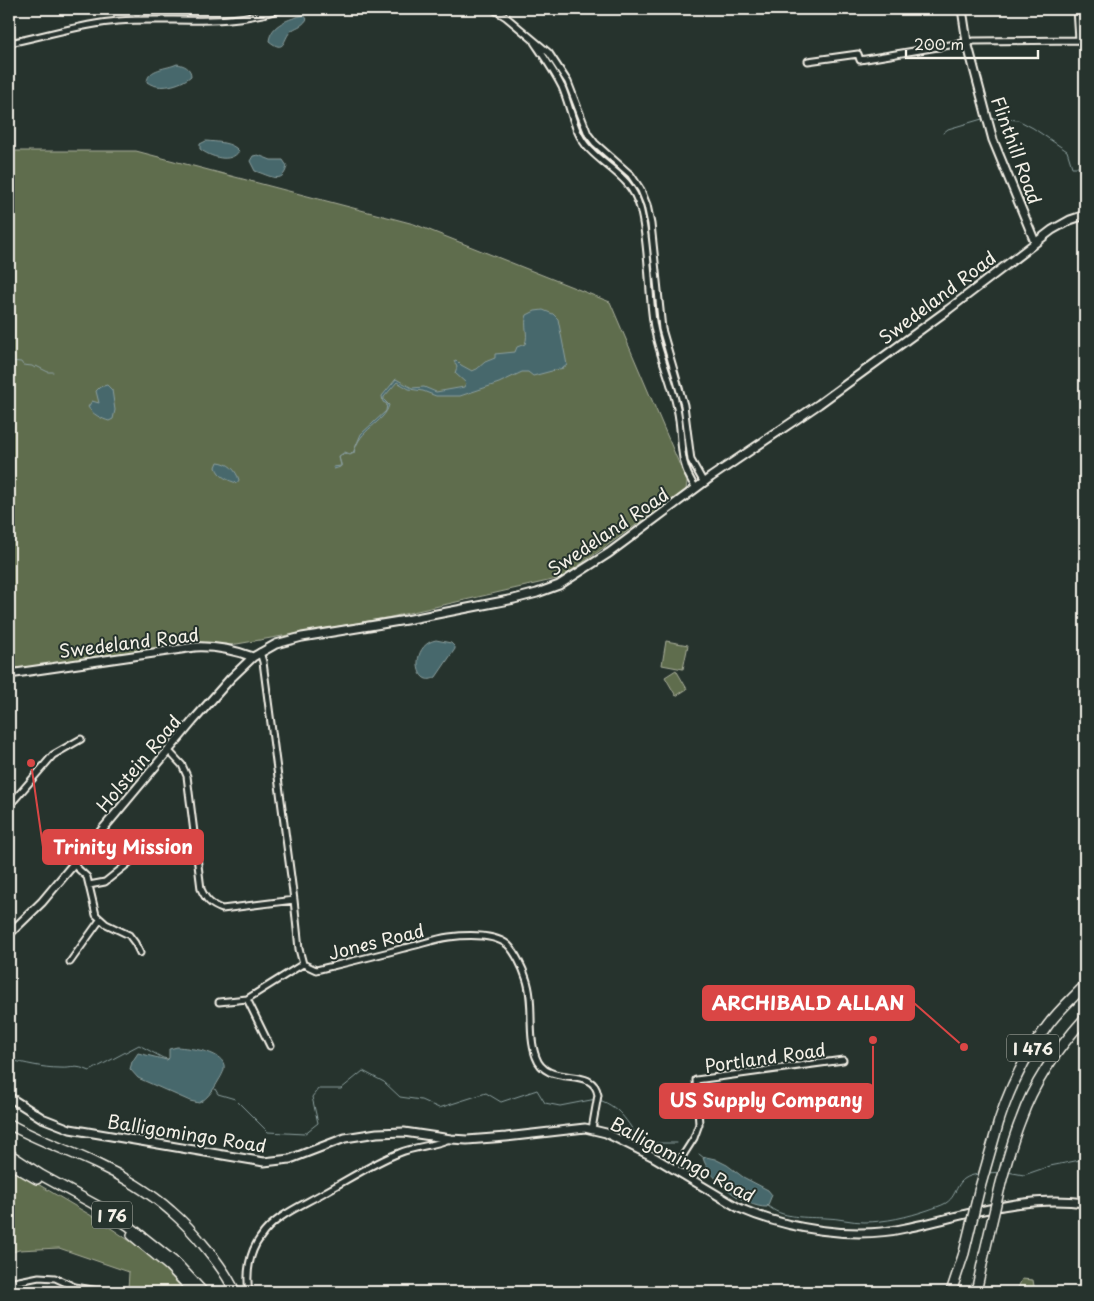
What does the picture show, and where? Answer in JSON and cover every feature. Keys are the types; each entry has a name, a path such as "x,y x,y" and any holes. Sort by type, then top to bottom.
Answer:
{"highway":[{"name":"I 476","path":"955,1292 979,1191 1012,1084 1040,1036 1059,1012 1085,985"},
{"name":"I 476","path":"976,1292 1004,1173 1021,1118 1047,1068 1085,1018"},
{"path":"9,1124 98,1164 135,1185 171,1210 206,1248 235,1292"},
{"name":"I 76","path":"9,1154 41,1175 103,1209 129,1226 178,1265 203,1292"},
{"name":"I 76","path":"9,1162 91,1208 129,1233 169,1266 194,1292"},
{"path":"951,1292 964,1253"}],"main road":[{"name":"Flinthill Road","path":"962,9 967,42 993,140 1035,242"},
{"name":"Swedeland Road","path":"9,674 195,647 218,648 253,657 276,644 302,637 514,599 549,589 570,578 609,552 696,488 832,394 949,309 1035,242 1058,226 1085,215"},
{"name":"Holstein Road","path":"9,934 42,902 230,678 253,657"},
{"name":"Balligomingo Road","path":"9,1097 31,1112 62,1127 264,1162 290,1159 345,1138 365,1134 396,1132 451,1139 506,1137 578,1128 592,1129 606,1133 675,1168 731,1204 749,1212 776,1222 830,1231 898,1230 981,1210 1052,1200 1085,1203"}],"street":[{"path":"9,43 73,28 115,21 229,20 281,9"},
{"path":"492,9 506,16 549,53 563,73 583,126 590,137 631,175 644,198 651,224 662,329 684,406 691,460 704,483"},
{"path":"808,62 858,54 860,60 967,42 1082,40 1077,9"},
{"path":"529,36 561,85 576,129 581,138 592,152 628,182 640,207 653,322 677,407 684,465 696,488"},
{"path":"219,1002 247,999 303,964 299,949 263,662 260,652"},
{"path":"9,806 54,755 82,739"},
{"path":"168,750 182,765 187,776 201,889 205,899 222,909 294,900"},
{"path":"89,886 106,882 130,862"},
{"path":"73,864 87,877 93,907 100,920 129,936 140,953"},
{"path":"70,962 100,920"},
{"name":"Jones Road","path":"303,964 316,970 448,937 489,937 500,940 508,945 526,978 531,1001 536,1058 545,1070 551,1074 588,1080 593,1084 598,1095 592,1129"},
{"path":"247,999 270,1046"},
{"name":"Portland Road","path":"675,1168 694,1138 699,1124 696,1080 843,1060"},
{"path":"249,1292 248,1268 252,1252 260,1236 272,1224 383,1160 414,1148 451,1139"},
{"path":"9,1283 39,1277 55,1278 74,1290 104,1292"}],"green space":[{"path":"9,151 136,151 414,224 610,302 687,482 686,490 561,578 391,617 237,644 9,672"},
{"path":"666,641 688,645 683,669 662,665"},
{"path":"676,670 687,689 676,696 665,677"},
{"path":"9,1167 102,1222 146,1252 188,1292 134,1292 128,1289 129,1272 59,1248 19,1250 9,1253"},
{"path":"1022,1279 1033,1280 1035,1292 1016,1292"}],"water":[{"path":"304,15 307,19 303,24 290,32 281,46 274,45 269,41 270,35 277,26"},
{"path":"177,64 187,67 191,76 182,82 170,86 152,85 147,82 148,77 154,71"},
{"path":"206,141 228,144 239,151 231,157 215,157 200,149 200,144"},
{"path":"258,155 271,160 283,160 287,166 285,172 282,176 275,178 255,171 250,161 253,156"},
{"path":"543,310 553,314 558,319 567,365 563,368 533,376 528,372 522,372 499,383 460,396 436,396 423,391 409,389 397,382 384,397 384,400 389,405 386,411 387,404 383,402 382,396 396,379 412,388 424,387 436,392 464,387 466,383 455,373 457,367 454,361 456,360 472,371 495,358 495,354 515,352 517,347 525,344 527,315 535,311"},
{"path":"107,385 112,390 115,410 113,419 109,421 97,416 88,407 92,401 99,403 96,391 100,387"},
{"path":"386,411 361,438 354,453 350,455 345,453 339,457 345,452 353,453 361,434"},
{"path":"218,462 229,465 234,470 239,480 237,483 219,473 216,467"},
{"path":"436,640 451,643 455,649 436,677 429,679 423,677 420,672 418,665 419,657 427,644"},
{"path":"177,1047 211,1053 222,1060 224,1065 223,1072 215,1087 199,1103 190,1101 138,1078 130,1069 138,1053 167,1060 169,1058 169,1049"},
{"path":"706,1157 727,1165 743,1177 768,1190 772,1195 767,1207 749,1203 729,1191 712,1175 703,1158"}],"waterway":[{"path":"991,118 1018,120 1067,151 1072,167 1085,167"},
{"path":"943,133 948,129 982,119"},
{"path":"10,361 21,362 23,365 35,368 36,366 48,372 53,372"},
{"path":"9,1060 46,1067 77,1067 90,1071 139,1045 168,1059"},
{"path":"215,1089 218,1094 235,1099 268,1132 304,1134 318,1123 312,1097 318,1089 341,1089 363,1071 384,1082 400,1097 421,1100 439,1108 486,1093 501,1102 537,1090 545,1103 560,1106 596,1099"},
{"path":"599,1100 614,1107 642,1143 677,1143"},
{"path":"699,1154 704,1158"},
{"path":"1007,1172 1024,1175 1050,1166 1085,1159"},
{"path":"988,1173 1001,1172"},
{"path":"767,1205 779,1213 795,1216 859,1222 888,1220 912,1215 944,1204 950,1199 961,1182 979,1174"}],"place":[{"name":"Trinity Mission","path":"31,763"},
{"name":"US Supply Company","path":"873,1040"},
{"name":"ARCHIBALD ALLAN","path":"964,1047"}]}
